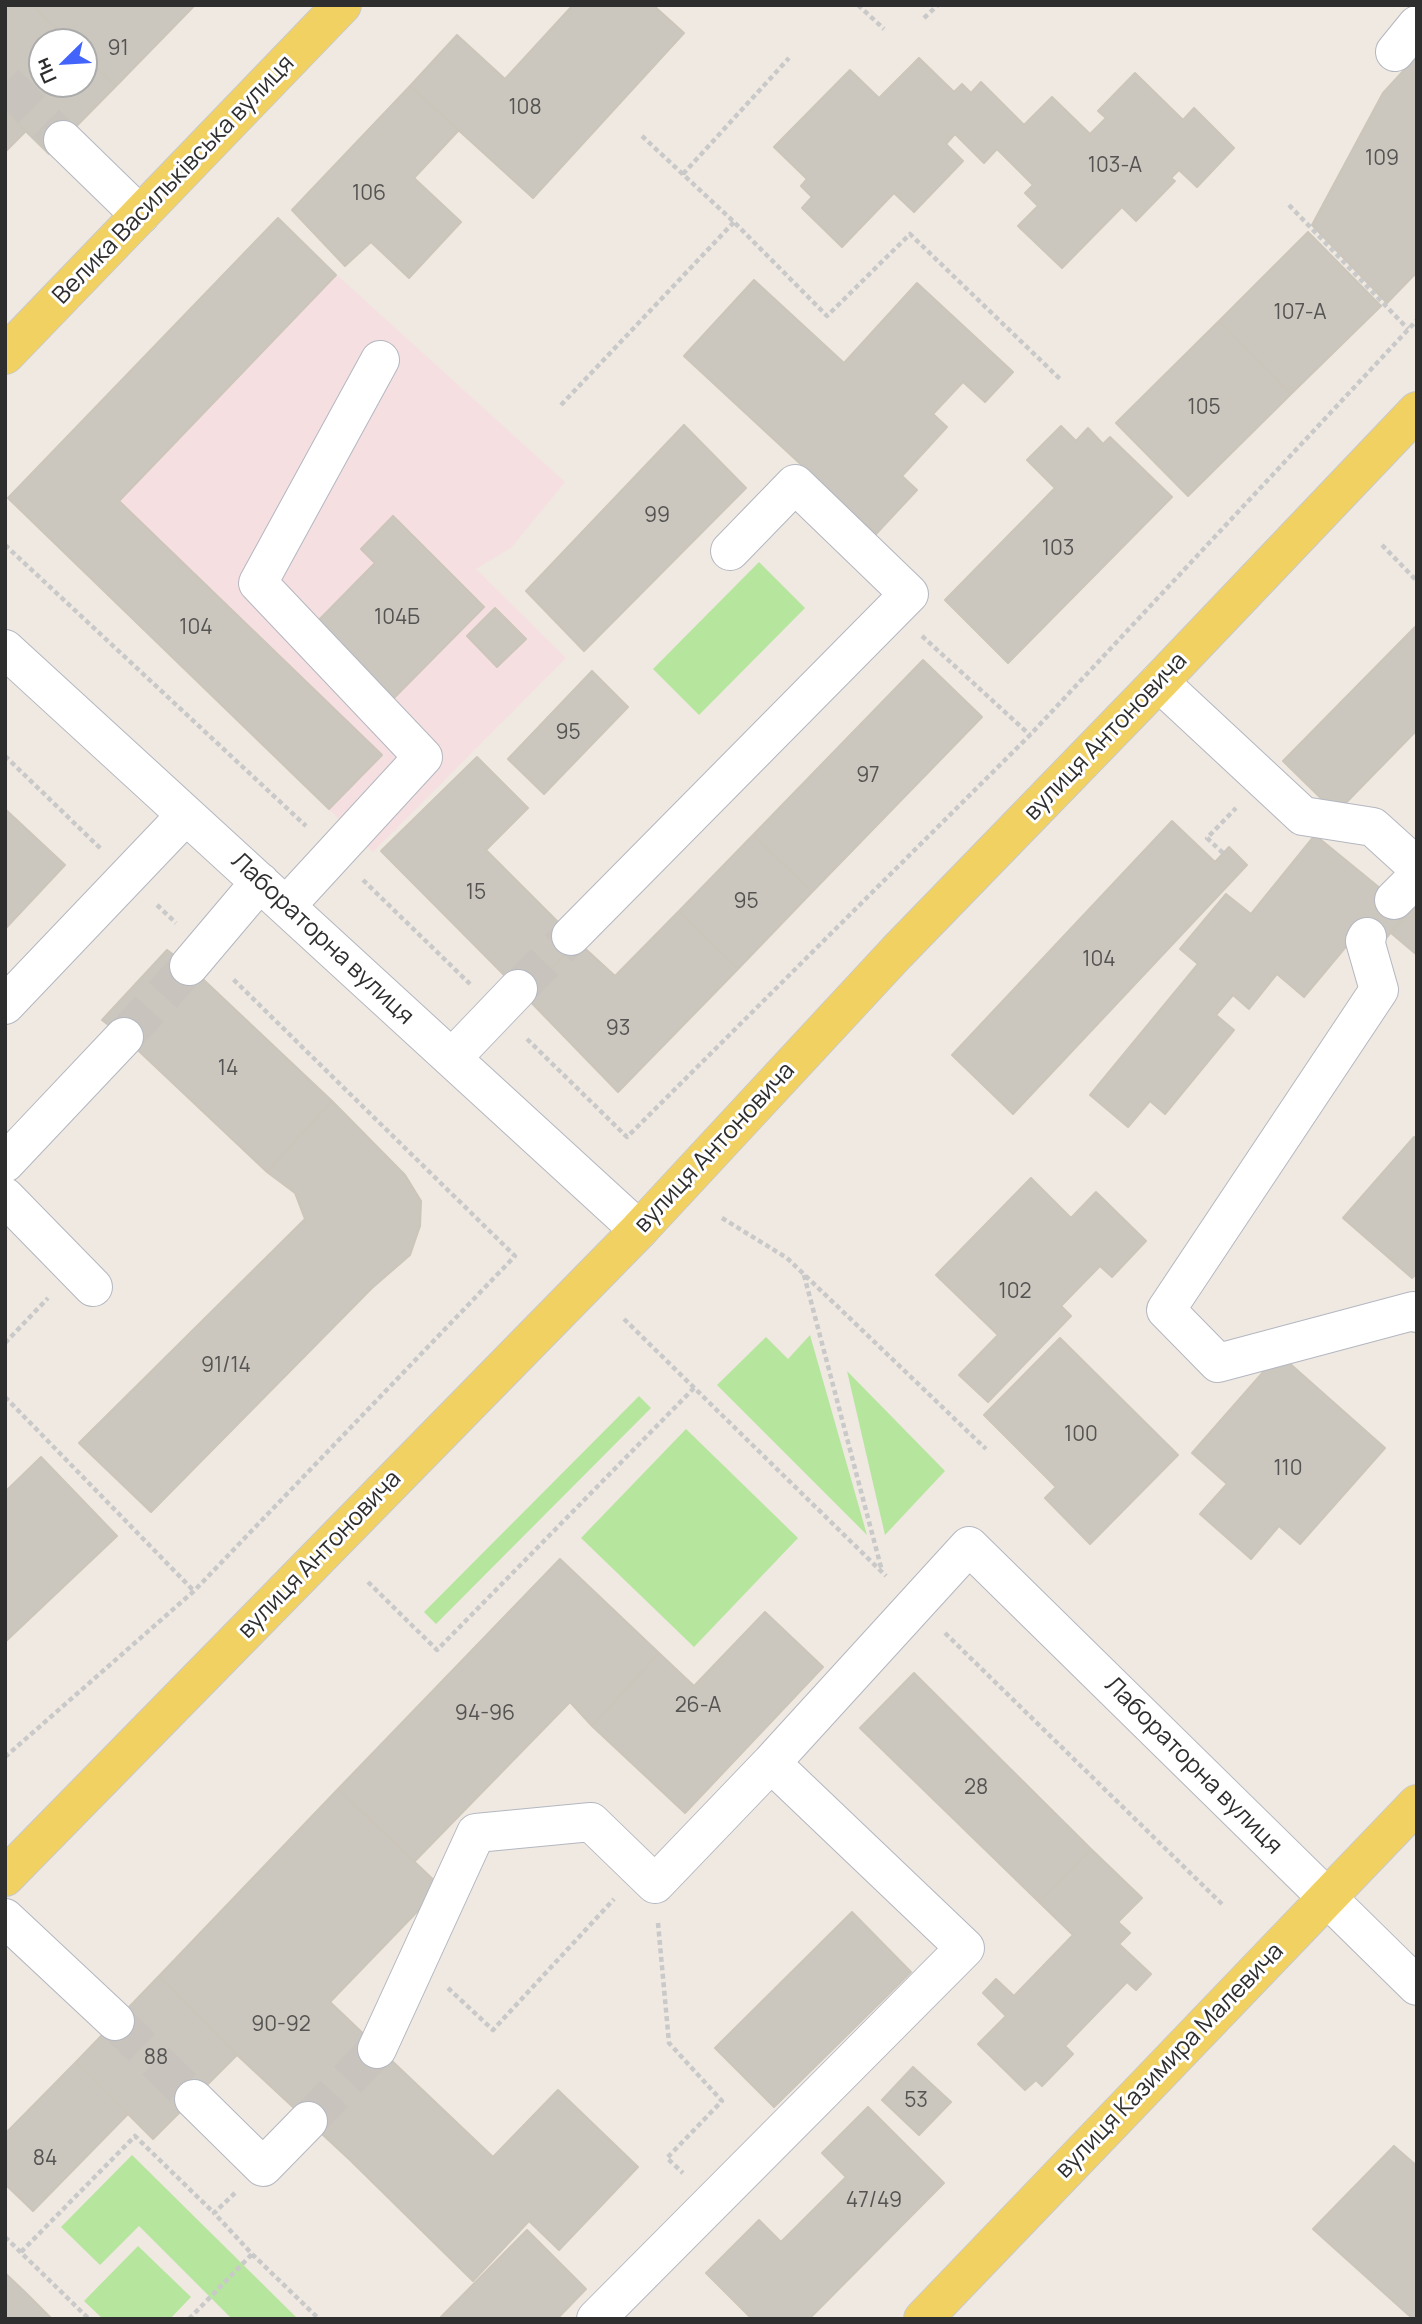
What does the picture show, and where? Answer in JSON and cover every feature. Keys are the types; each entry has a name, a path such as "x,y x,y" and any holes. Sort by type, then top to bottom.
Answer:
{"main road":[{"name":"Велика Васильківська вулиця","path":"5,355 342,5"},
{"name":"вулиця Антоновича","path":"5,1877 639,1230 897,952 1160,682 1417,411"},
{"name":"вулиця Казимира Малевича","path":"923,2319 1417,1804"}],"street":[{"path":"63,140 141,215"},
{"path":"196,958 273,894 335,853 423,757 258,583 380,360"},
{"path":"571,936 909,594 795,484 730,551"},
{"name":"Лабораторна вулиця","path":"5,649 639,1230"},
{"path":"1160,682 1303,816 1373,827 1417,867"},
{"path":"5,1005 186,815"},
{"path":"1367,937 1365,941 1379,990 1166,1310 1218,1363 1413,1311 1417,1313"},
{"path":"452,1058 508,1000"},
{"path":"5,1163 124,1037"},
{"path":"5,1197 84,1278"},
{"name":"Лабораторна вулиця","path":"771,1763 969,1546 1417,1986"},
{"path":"377,2049 475,1833 591,1822 647,1877 771,1763 965,1948 596,2319"},
{"path":"5,1918 115,2021"},
{"path":"194,2098 262,2167 308,2121"}],"path":[{"path":"858,5 884,29"},
{"path":"925,18 938,5"},
{"path":"682,174 789,58"},
{"path":"642,136 734,222 827,316 910,234 1061,380"},
{"path":"1289,205 1408,329"},
{"path":"561,405 734,222"},
{"path":"5,545 335,853 508,1000 627,1137 1030,735 1417,320"},
{"path":"1382,545 1417,581"},
{"path":"895,607 900,617 1030,735"},
{"path":"5,756 128,876 196,958 515,1256 194,1591 5,1757"},
{"path":"1223,853 1206,838 1230,814"},
{"path":"722,1218 787,1258 986,1449"},
{"path":"804,1275 882,1572"},
{"path":"5,1343 84,1278"},
{"path":"368,1581 437,1650 694,1388"},
{"path":"5,1397 194,1591"},
{"path":"447,1986 493,2030 647,1877"},
{"path":"647,1877 669,2042 722,2101 667,2158 712,2203"},
{"path":"21,2252 135,2136 319,2319"},
{"path":"214,2213 262,2167"},
{"path":"5,2237 89,2319"},
{"path":"188,2319 252,2254"}],"shaded area":[{"path":"278,218 565,482 511,548 476,569 566,658 373,852 8,498"}],"green space":[{"path":"759,562 805,608 699,715 653,669"},
{"path":"810,1335 867,1535 717,1385 766,1337 788,1359"},
{"path":"847,1371 945,1471 885,1535"},
{"path":"639,1396 651,1408 436,1624 424,1612"},
{"path":"686,1429 798,1538 694,1647 581,1538"},
{"path":"132,2155 298,2319 232,2319 139,2226 100,2265 61,2227"},
{"path":"138,2246 191,2297 170,2319 103,2319 84,2301"}],"building":[{"path":"11,5 32,5 56,28 28,28 28,98 98,98 98,69 116,86 49,154 5,111 5,11"},
{"path":"32,5 195,5 116,86 98,69 98,28 56,28"},
{"path":"573,5 653,5 684,33 533,198 410,86 457,35 505,79"},
{"path":"1417,56 1417,272 1387,303 1312,225 1383,93"},
{"path":"919,58 954,92 962,84 971,93 981,82 1024,125 1052,97 1090,134 1106,118 1098,111 1135,73 1183,120 1194,108 1234,148 1197,187 1179,170 1171,178 1175,181 1136,221 1122,207 1062,268 1018,226 1038,206 1025,193 1033,185 997,149 984,163 955,134 946,144 963,161 914,212 894,193 842,247 802,208 812,197 801,186 807,179 774,147 850,70 879,98"},
{"path":"410,86 459,130 414,178 461,222 409,278 371,242 345,266 292,210"},
{"path":"5,111 26,131 5,152"},
{"path":"278,218 336,275 119,501 382,755 329,809 8,498"},
{"path":"1308,232 1381,306 1291,394 1219,321"},
{"path":"754,280 844,363 917,283 1013,372 985,402 963,382 933,414 947,427 902,476 917,490 876,534 684,356"},
{"path":"1219,321 1291,394 1188,496 1116,423"},
{"path":"684,425 746,488 584,651 526,591"},
{"path":"1061,426 1076,441 1088,428 1103,444 1110,437 1172,497 1008,663 945,600 1055,488 1027,460"},
{"path":"393,516 484,607 387,705 310,629 375,563 361,549"},
{"path":"495,608 526,639 497,667 467,636"},
{"path":"1417,625 1417,730 1336,813 1283,761"},
{"path":"923,660 982,717 812,892 753,835"},
{"path":"592,671 628,707 544,794 508,759"},
{"path":"477,757 528,808 486,850 578,942 524,995 381,851"},
{"path":"5,809 65,865 5,929"},
{"path":"1172,821 1215,862 1229,847 1247,865 1013,1114 952,1055"},
{"path":"753,835 812,892 738,969 679,911"},
{"path":"1315,835 1408,911 1379,947 1359,931 1304,997 1277,974 1249,1009 1233,995 1216,1015 1234,1030 1165,1114 1150,1101 1128,1127 1090,1095 1198,964 1180,949 1226,894 1251,914"},
{"path":"1417,902 1417,955 1391,933"},
{"path":"679,911 738,969 618,1092 524,995 578,942 615,976"},
{"path":"167,950 189,966 332,1101 267,1172 124,1037 102,1020"},
{"path":"332,1101 405,1175 421,1201 420,1226 410,1255 372,1288 151,1512 79,1443 305,1219 295,1193 267,1172"},
{"path":"1414,1137 1417,1139 1417,1273 1412,1278 1343,1218"},
{"path":"1031,1178 1071,1218 1096,1192 1146,1241 1112,1277 1100,1266 1061,1306 1071,1316 988,1402 959,1375 998,1335 936,1275"},
{"path":"1060,1338 1178,1455 1090,1544 1045,1498 1056,1487 984,1415"},
{"path":"1279,1354 1385,1448 1300,1544 1279,1526 1251,1559 1200,1514 1227,1484 1192,1453"},
{"path":"41,1457 117,1536 5,1642 5,1492"},
{"path":"560,1559 659,1653 592,1726 570,1702 414,1862 338,1789"},
{"path":"765,1612 823,1667 685,1813 592,1726 659,1653 694,1686"},
{"path":"914,1673 1091,1849 1039,1902 860,1728"},
{"path":"338,1789 441,1887 330,2002 493,2157 558,2090 638,2167 559,2250 529,2221 473,2281 350,2160 237,2055 159,1976"},
{"path":"1091,1849 1142,1898 1118,1922 1130,1933 1119,1944 1151,1974 1136,1990 1127,1982 1065,2046 1073,2054 1042,2086 1036,2080 1025,2090 978,2044 1006,2016 983,1993 996,1979 1014,1996 1073,1935 1039,1902"},
{"path":"852,1912 911,1972 774,2107 715,2048"},
{"path":"159,1976 237,2055 153,2139 76,2062"},
{"path":"76,2062 128,2114 33,2211 5,2184 5,2134"},
{"path":"913,2067 951,2102 919,2135 882,2100"},
{"path":"868,2107 944,2183 809,2319 752,2319 706,2273 759,2220 781,2242 846,2177 822,2153"},
{"path":"1394,2146 1417,2166 1417,2319 1413,2319 1313,2229"},
{"path":"527,2230 586,2289 557,2319 439,2319"},
{"path":"5,2273 27,2294 52,2319 5,2319"}],"tunnel":[{"path":"5,83 63,140"},
{"path":"518,989 571,936"},
{"path":"124,1037 189,966"},
{"path":"115,2021 194,2099"},
{"path":"308,2121 377,2049"}]}
